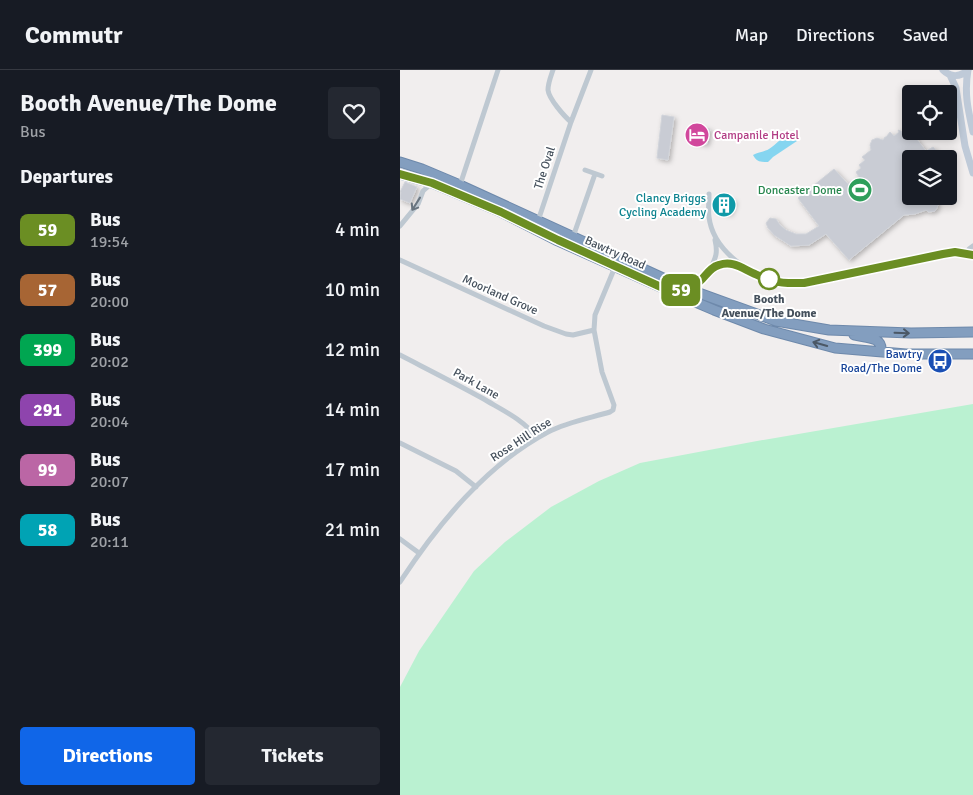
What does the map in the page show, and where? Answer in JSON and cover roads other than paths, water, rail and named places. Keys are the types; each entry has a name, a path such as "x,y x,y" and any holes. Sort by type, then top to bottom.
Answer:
{"highway":[{"name":"Bawtry Road","path":"400,162 460,185 685,288 776,321 829,330 911,334 973,332"},
{"name":"Bawtry Road","path":"402,175 432,183 501,212 615,267 714,310 764,329 835,348 906,354 973,354"},
{"path":"829,330 878,340 881,352"}],"street":[{"path":"460,185 498,70"},
{"path":"553,70 548,93 563,115 571,122"},
{"name":"The Oval","path":"538,221 571,122 591,70"},
{"path":"943,70 950,75 956,76 968,70"},
{"path":"968,70 965,94 973,132"},
{"path":"950,75 956,88 965,146 973,173"},
{"path":"585,170 602,176"},
{"path":"573,238 595,174"},
{"path":"400,226 418,204 423,190 432,183"},
{"path":"709,194 709,218 717,249 717,255 710,270"},
{"path":"713,232 721,246 744,267 756,274 785,283 804,283 955,252 970,254 969,249 973,246"},
{"name":"Moorland Grove","path":"400,260 544,326 566,334 573,335 594,330"},
{"path":"674,293 700,281 710,270 718,265 729,263 744,267"},
{"name":"Rose Hill Rise","path":"400,582 419,553 451,514 500,464 549,431 613,410 614,405 602,372 594,330 595,315 615,267"},
{"name":"Park Lane","path":"400,355 512,415 525,424 537,438"},
{"path":"400,443 456,471 476,487"},
{"path":"400,539 419,553"}],"water":[{"path":"793,134 797,137 797,141 768,162 759,161 753,155 769,149 783,138"}],"place":[{"name":"Campanile Hotel","path":"697,135"},
{"name":"Doncaster Dome","path":"860,190"},
{"name":"Clancy Briggs Cycling Academy","path":"724,205"},
{"name":"Booth Avenue/The Dome","path":"769,279"},
{"name":"Bawtry Road/The Dome","path":"940,361"}]}
